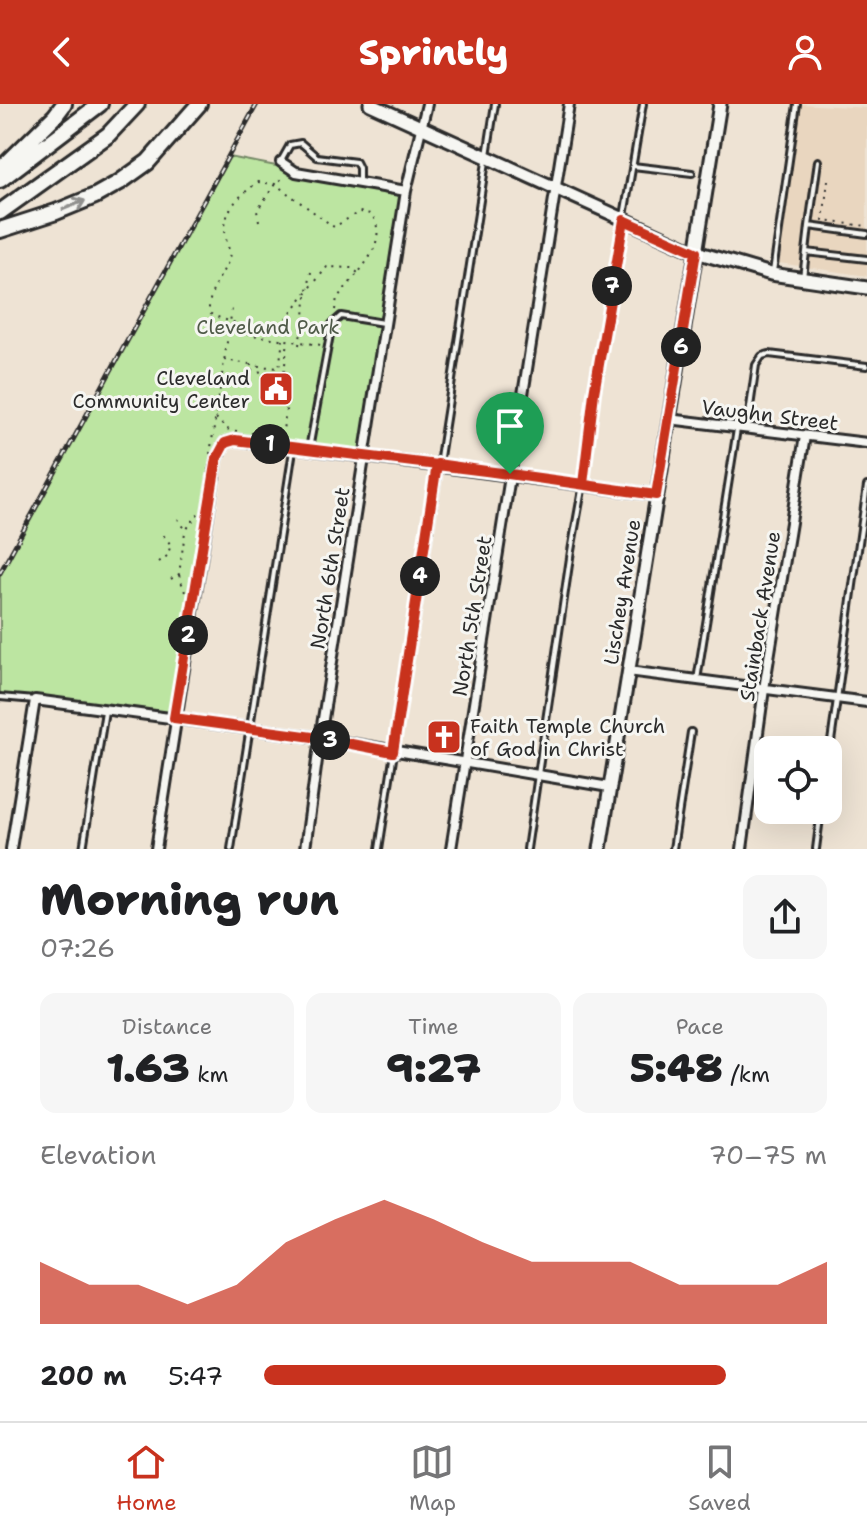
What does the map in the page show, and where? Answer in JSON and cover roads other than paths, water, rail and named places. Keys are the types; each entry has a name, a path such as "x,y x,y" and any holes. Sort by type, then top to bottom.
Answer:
{"highway":[{"path":"0,170 64,104"},
{"path":"0,180 100,104"},
{"path":"0,212 108,135 137,104"},
{"path":"0,230 56,212 120,182 148,162 199,104"}],"street":[{"path":"370,104 696,252 771,274 867,288"},
{"name":"North 6th Street","path":"305,849 406,191 427,104"},
{"name":"North 5th Street","path":"451,849 569,104"},
{"name":"Lischey Avenue","path":"600,849 720,104"},
{"path":"281,162 296,172 406,191"},
{"name":"Vaughn Street","path":"669,419 867,443"},
{"name":"Stainback Avenue","path":"742,849 805,436"},
{"path":"156,849 174,718 217,458 225,443 235,440 364,455 656,495"},
{"path":"628,671 867,702"},
{"path":"11,849 35,700 320,738 609,787"}],"lane":[{"path":"379,849 495,104"},
{"path":"527,849 594,393 643,104"},
{"path":"771,274 775,265 797,104"},
{"path":"281,162 290,145 301,143 317,157 356,162 359,183"},
{"path":"802,280 818,161"},
{"path":"633,166 692,173"},
{"path":"809,226 867,234"},
{"path":"806,252 867,259"},
{"path":"309,449 332,324 341,316 385,323"},
{"path":"697,680 756,365 762,356 769,354 867,366"},
{"path":"231,849 294,448"},
{"path":"832,736 867,486"},
{"path":"0,697 35,700"},
{"path":"83,849 105,709"},
{"path":"673,849 691,732"},
{"path":"816,849 819,824"}],"railway":[{"path":"0,573 257,104"}],"place":[{"name":"Cleveland Community Center","path":"276,389"},
{"name":"Faith Temple Church of God in Christ","path":"444,737"}],"park label":[{"name":"Cleveland Park","path":"268,327"}]}
